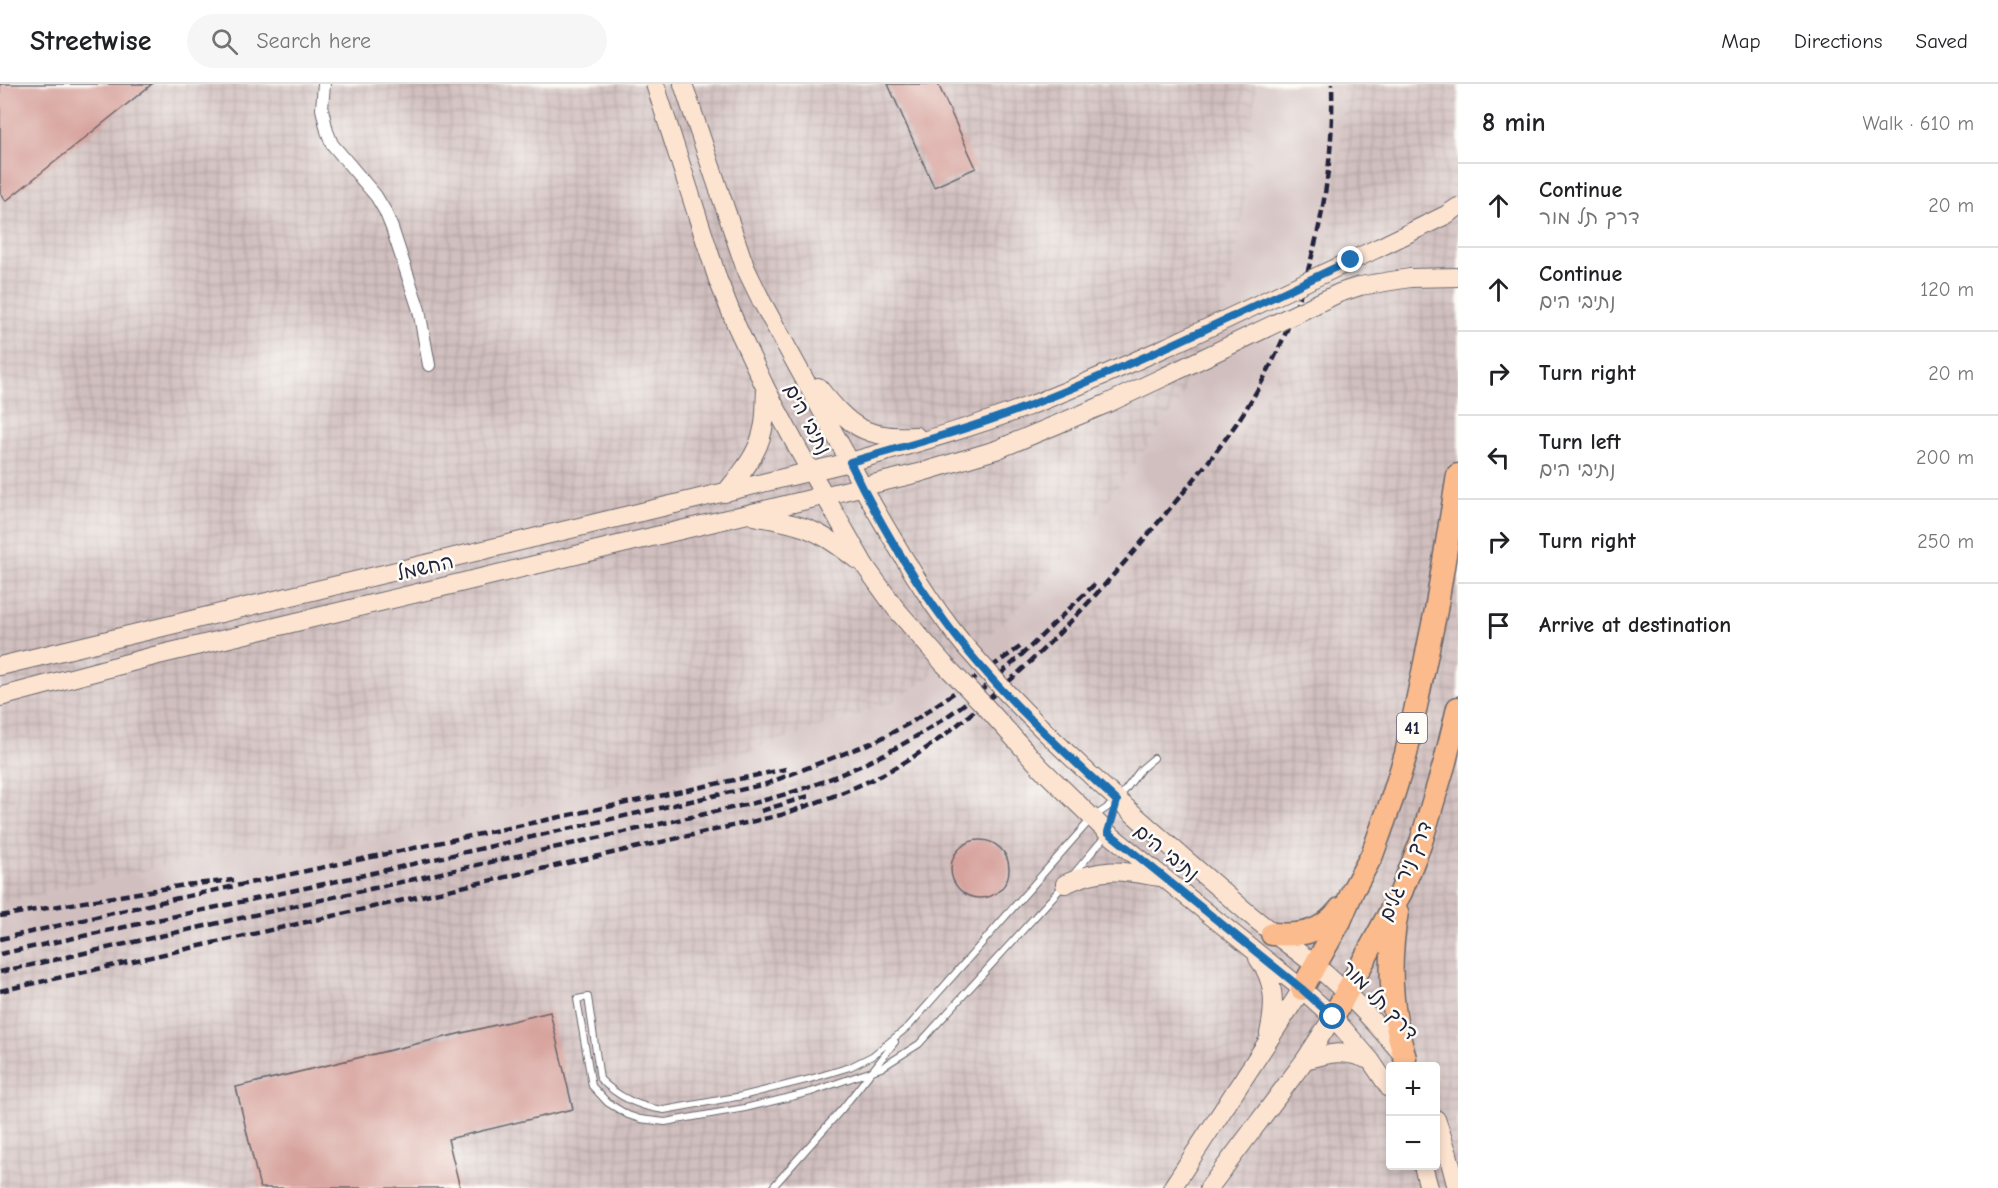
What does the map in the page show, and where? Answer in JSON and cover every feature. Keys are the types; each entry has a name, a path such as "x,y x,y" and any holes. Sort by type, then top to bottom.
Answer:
{"highway":[{"name":"41","path":"1302,989 1340,921 1353,890 1372,855 1406,754 1436,610 1458,475"},
{"name":"דרך ניר גלים","path":"1347,994 1401,892 1421,842 1445,762 1458,708"},
{"path":"1272,934 1308,933 1329,922 1353,890"},
{"path":"1401,892 1392,937 1391,981 1395,1018 1408,1062"},
{"name":"41","path":"1333,1017 1347,994"}],"street":[{"path":"324,84 322,109 327,131 332,144 376,196 385,211 419,310 429,365"},
{"name":"נתיבי הים","path":"655,84 718,280 737,327 766,389 865,566 896,609 944,664 1020,746 1092,818 1302,989"},
{"name":"נתיבי הים","path":"683,84 745,267 762,302 862,487 910,569 946,622 1004,690 1060,748 1117,801 1272,934 1316,966"},
{"path":"790,352 841,416 854,425 890,437 947,434 1026,407 1117,370 1378,248 1458,207"},
{"name":"החשמל","path":"0,697 153,656 919,473 996,450 1106,404 1339,293 1360,286 1410,278 1458,277"},
{"path":"725,494 748,465 758,447 764,428 766,389"},
{"name":"החשמל","path":"0,666 725,494 947,434"},
{"path":"746,515 796,525 816,532 865,566"},
{"path":"1065,884 1093,873 1111,870 1162,877"},
{"path":"1246,943 1265,968 1274,993 1274,1013 1266,1044"},
{"name":"דרך תל מור","path":"1316,966 1347,994 1408,1062"},
{"path":"1172,1188 1302,989 1333,1017 1371,1060 1386,1083"},
{"path":"1209,1188 1305,1060 1333,1017"},
{"path":"1305,1060 1345,1052 1371,1060"},
{"path":"1440,1127 1453,1153 1457,1188"},
{"path":"1424,1170 1429,1188"}],"lane":[{"path":"772,1188 909,1026 1092,818 1117,801 1141,770 1154,758"},
{"path":"909,1026 872,1056 850,1067 742,1096 664,1110 631,1102 609,1088 600,1079 588,998 577,999 592,1086 599,1095 617,1109 640,1119 665,1122 745,1108 811,1092 872,1072 919,1044 1065,884 1108,832 1117,801"},
{"path":"1166,1188 1183,1172"},
{"path":"781,1179 781,1188"}],"shaded area":[{"path":"0,84 1256,84 1248,186 1231,287 1180,401 1090,526 1037,592 994,631 910,692 889,705 721,762 302,856 253,846 0,904"},
{"path":"1256,84 1343,84 1339,146 1329,228 1319,267 1287,353 1270,388 1227,451 1113,591 1037,670 1003,702 962,734 903,773 861,793 844,762 821,773 758,794 0,962 0,904 253,846 302,856 721,762 889,705 910,692 994,631 1037,592 1090,526 1180,401 1231,287 1248,186"},
{"path":"1343,84 1458,84 1458,1188 0,1188 0,962 758,794 821,773 845,762 861,793 903,773 962,734 1037,670 1113,591 1227,451 1270,388 1299,323 1319,267 1329,228 1339,146"}],"building":[{"path":"0,84 152,84 6,201 0,193"},
{"path":"888,84 938,84 976,168 934,187"},
{"path":"980,840 996,845 1004,853 1009,869 1004,885 996,893 980,898 964,893 956,885 951,869 956,853 964,845"},
{"path":"550,1012 573,1109 448,1139 460,1188 260,1188 236,1087"}],"railway":[{"path":"0,991 781,815 870,781 927,748 996,693 1061,632 1141,543 1215,453 1238,421 1281,344 1298,302 1311,260 1328,173 1332,128 1332,84"},
{"path":"0,972 758,802 811,786 882,755 942,720 1009,667 1096,583"},
{"path":"0,954 342,880 766,784 876,741 912,722 1020,647"},
{"path":"0,939 174,899 786,769"},
{"path":"761,811 809,796"},
{"path":"0,916 185,885 234,880"}],"route":[{"path":"1333,1017 1302,989 1108,832 1117,801 1060,748 1004,690 946,622 910,569 850,462 947,434 1026,407 1117,370 1351,260"}]}
